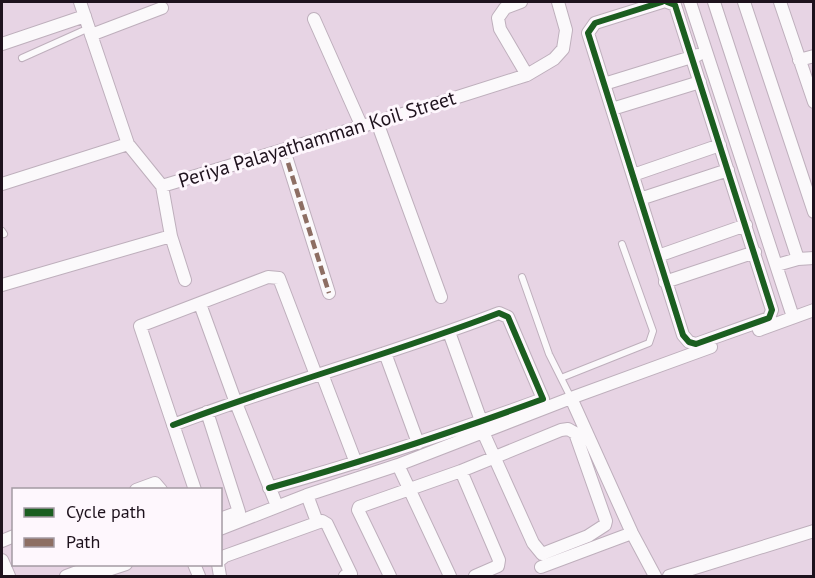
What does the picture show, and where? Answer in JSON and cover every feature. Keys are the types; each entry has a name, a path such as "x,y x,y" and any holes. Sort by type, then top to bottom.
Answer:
{"street":[{"path":"2,184 128,144 80,2"},
{"path":"521,2 505,8 498,18 500,29 526,75"},
{"name":"Periya Palayathamman Koil Street","path":"128,144 162,186 362,127 526,75 554,59 563,49 566,30 558,2"},
{"path":"662,2 595,23 588,33 683,335 689,342 696,344 769,318 772,310 675,5 667,2"},
{"path":"690,2 793,317"},
{"path":"714,2 798,259"},
{"path":"744,2 813,212"},
{"path":"780,2 813,102"},
{"path":"2,44 162,8"},
{"path":"314,19 362,127"},
{"path":"604,84 707,52"},
{"path":"799,60 813,56"},
{"path":"612,109 700,82"},
{"path":"376,122 441,297"},
{"path":"633,175 720,145"},
{"path":"284,150 329,293"},
{"path":"640,199 728,170"},
{"path":"162,186 171,236 185,280"},
{"path":"658,256 748,231 766,232"},
{"path":"2,285 171,236"},
{"path":"665,282 755,252"},
{"path":"777,265 798,259 813,258"},
{"path":"195,488 140,326 268,277 279,278 356,463"},
{"path":"200,304 236,404 277,506"},
{"path":"222,529 307,495 398,465 483,429 813,310"},
{"path":"173,425 449,332 499,312 508,317 543,399 483,429 418,443 269,488"},
{"path":"390,576 358,510 361,506 409,491 493,459 561,430 568,429 575,433 606,521 605,525 588,536 543,554 533,543 493,459 449,332"},
{"path":"385,353 418,443"},
{"path":"571,398 654,576"},
{"path":"207,412 239,512 222,518"},
{"path":"398,465 450,576"},
{"path":"461,471 499,560 498,566 475,576"},
{"path":"139,488 155,483 160,488"},
{"path":"307,495 317,522"},
{"path":"222,558 322,521 327,524 350,576"},
{"path":"669,576 813,531"},
{"path":"541,567 632,533"},
{"path":"2,560 9,576"},
{"path":"66,576 114,566"}],"lane":[{"path":"22,58 88,26"},
{"path":"561,378 649,343 653,331 622,244"},
{"path":"522,277 549,354 571,398"}],"marked path":[{"path":"284,150 329,293"}],"cycle path":[{"path":"662,2 595,23 588,33 683,335 689,342 696,344 769,318 772,310 675,5 667,2"},
{"path":"173,425 499,313 508,317 543,399 407,446 269,488"}]}
